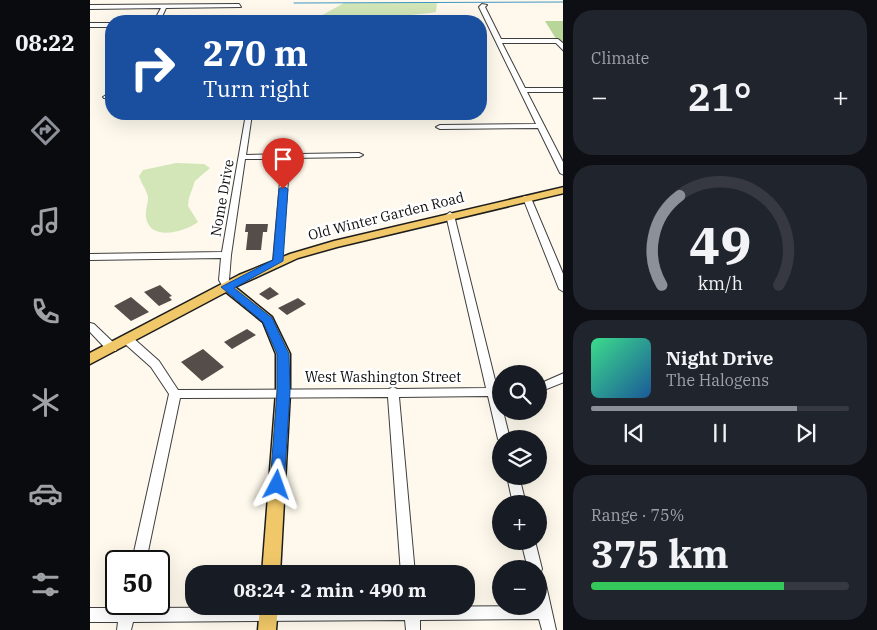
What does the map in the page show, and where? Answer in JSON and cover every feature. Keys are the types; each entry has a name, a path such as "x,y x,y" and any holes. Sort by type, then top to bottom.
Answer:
{"main road":[{"name":"Old Winter Garden Road","path":"90,359 278,261 334,244 563,190"},
{"path":"227,287 268,320 283,354 284,392 272,565"}],"street":[{"path":"484,5 482,7 486,15"},
{"path":"90,6 238,6"},
{"path":"160,15 164,6"},
{"path":"487,16 563,173"},
{"path":"90,25 105,25"},
{"path":"500,41 558,41 563,49"},
{"path":"524,90 563,90"},
{"name":"Nome Drive","path":"227,287 224,280 226,255 248,120"},
{"path":"440,127 541,126"},
{"path":"243,157 359,155"},
{"path":"278,261 286,157"},
{"path":"527,198 563,289"},
{"path":"450,216 492,373"},
{"path":"90,257 226,255"},
{"path":"90,326 112,348"},
{"path":"128,340 155,364 174,394 141,550"},
{"path":"547,384 563,377"},
{"path":"392,391 407,565"},
{"name":"West Washington Street","path":"174,394 392,391 492,392"},
{"path":"170,611 268,616 292,615"},
{"path":"475,611 492,611"},
{"path":"90,615 105,613"},
{"path":"124,630 128,615"},
{"path":"412,615 413,630"},
{"path":"546,615 549,630"}],"green space":[{"path":"437,2 436,12 430,13 411,15 322,15 344,3"},
{"path":"545,21 563,21 563,41 556,39"},
{"path":"176,163 204,164 210,168 195,181 189,198 188,206 198,222 185,229 168,233 160,232 154,230 149,225 146,217 148,198 139,176 143,170"}],"building":[{"path":"246,224 268,224 267,232 263,232 261,250 246,250 248,232 245,232"},
{"path":"160,285 172,296 169,297 172,300 159,306 144,292"},
{"path":"270,287 279,294 268,300 259,294"},
{"path":"131,297 149,312 131,321 114,306"},
{"path":"298,298 306,304 287,315 278,308"},
{"path":"247,329 256,335 232,349 224,342"},
{"path":"203,349 224,367 202,381 181,362"}],"waterway":[{"path":"294,3 563,2"}],"route":[{"path":"277,485 284,392 283,354 268,320 227,287 278,261 283,189"}]}
